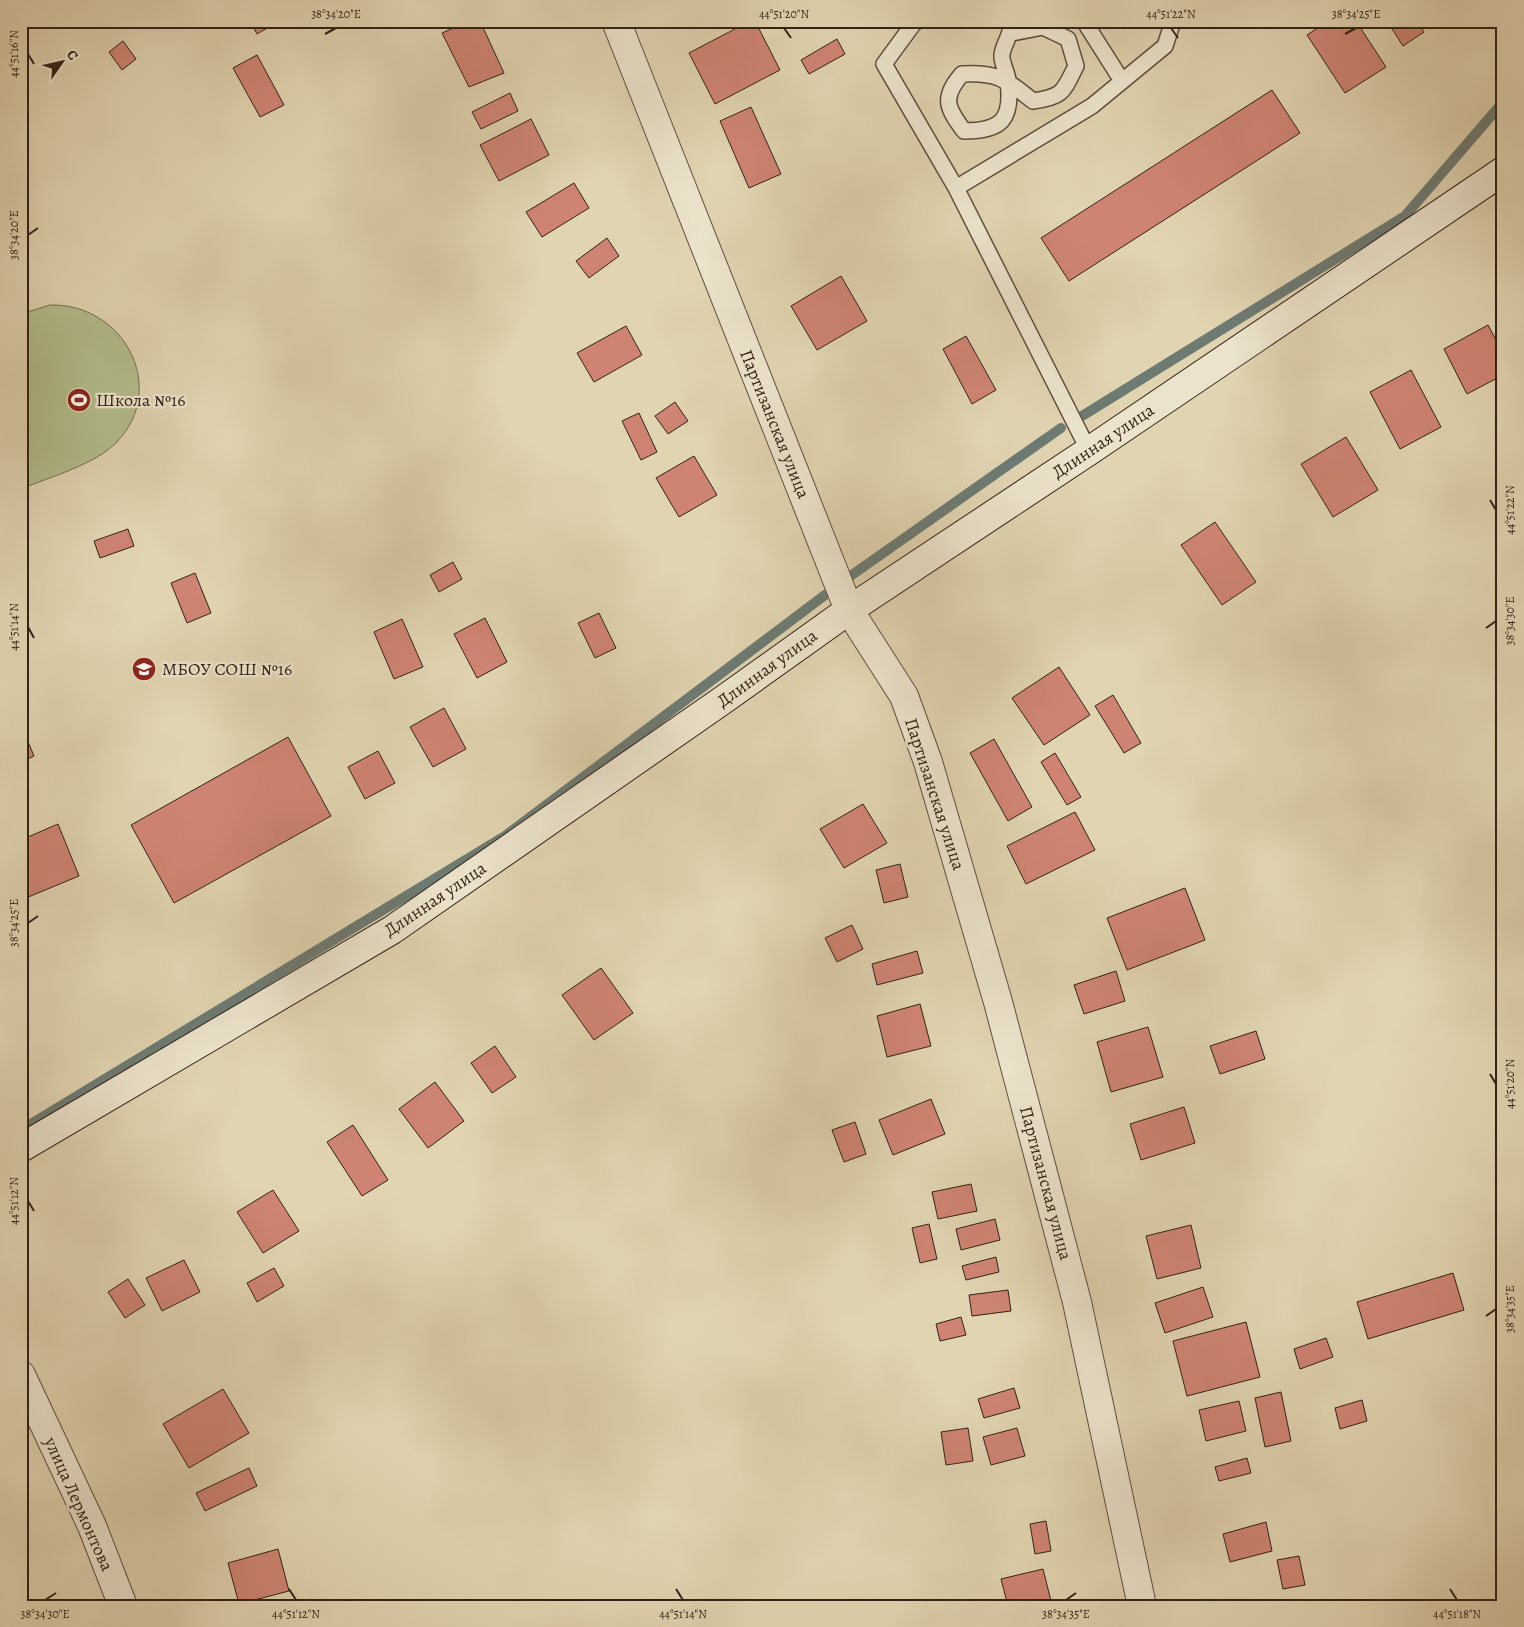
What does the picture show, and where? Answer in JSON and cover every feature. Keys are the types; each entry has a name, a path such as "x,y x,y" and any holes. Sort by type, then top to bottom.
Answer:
{"street":[{"name":"Партизанская улица","path":"616,21 849,610 904,696 928,762 998,1002 1077,1302 1142,1606"},
{"name":"Длинная улица","path":"21,1148 392,930 849,610 1089,451 1503,171"},
{"name":"улица Лермонтова","path":"21,1375 92,1526 123,1606"}],"lane":[{"path":"918,21 914,23 884,64 956,188 1089,451"},
{"path":"1084,21 1122,81"},
{"path":"956,188 1092,106 1165,46 1173,21"},
{"path":"1012,27 1002,54 1008,81 1008,111 999,124 986,131 964,131 949,110 950,88 962,74 987,73 1008,81 1033,101 1050,98 1063,91 1076,66 1068,39 1043,27 1012,27"}],"green space":[{"name":"Школа №16","path":"50,305 76,308 99,318 117,333 130,352 138,374 139,397 132,420 117,442 108,450 72,469 21,489 21,314"}],"building":[{"path":"250,21 279,21 257,34"},
{"path":"470,21 480,21 504,73 469,87 442,33"},
{"path":"750,21 755,21 780,70 715,104 689,53"},
{"path":"1328,21 1356,21 1386,67 1345,93 1307,35"},
{"path":"1387,21 1417,21 1424,32 1403,46"},
{"path":"837,39 845,54 809,74 801,60"},
{"path":"123,41 136,59 122,70 109,52"},
{"path":"257,55 284,105 260,117 233,68"},
{"path":"1272,90 1300,133 1069,281 1041,238"},
{"path":"510,93 518,111 481,129 472,112"},
{"path":"751,107 781,174 749,188 720,121"},
{"path":"531,119 549,155 499,181 480,145"},
{"path":"574,183 589,208 542,237 526,212"},
{"path":"607,238 619,256 589,278 576,261"},
{"path":"841,276 867,321 817,350 791,306"},
{"path":"1488,325 1503,353 1503,375 1467,394 1444,349"},
{"path":"626,326 642,355 594,382 577,353"},
{"path":"966,336 996,390 972,404 943,349"},
{"path":"1411,370 1441,427 1400,449 1370,392"},
{"path":"675,402 688,421 668,434 655,416"},
{"path":"639,413 657,452 641,460 622,421"},
{"path":"1346,437 1378,490 1333,517 1301,464"},
{"path":"694,456 717,495 679,517 656,478"},
{"path":"1215,522 1256,582 1222,605 1181,545"},
{"path":"128,529 134,546 100,558 94,541"},
{"path":"453,562 462,579 439,592 430,575"},
{"path":"195,573 211,613 187,623 171,583"},
{"path":"599,613 616,648 595,658 578,623"},
{"path":"485,618 507,662 477,678 454,634"},
{"path":"402,619 423,667 394,679 374,632"},
{"path":"1059,667 1090,715 1044,745 1012,698"},
{"path":"1113,695 1141,743 1124,753 1095,706"},
{"path":"444,708 466,749 433,767 410,727"},
{"path":"21,725 34,756 21,762"},
{"path":"288,737 331,816 174,903 131,825"},
{"path":"994,739 1032,807 1008,821 970,753"},
{"path":"378,751 395,783 365,799 348,767"},
{"path":"1055,753 1081,797 1067,805 1041,762"},
{"path":"863,804 887,843 844,868 820,829"},
{"path":"1075,812 1095,850 1026,884 1007,846"},
{"path":"58,824 79,876 21,900 21,840"},
{"path":"900,864 908,897 884,903 876,870"},
{"path":"1185,888 1205,940 1127,970 1107,918"},
{"path":"852,925 863,949 837,962 825,938"},
{"path":"917,951 923,973 877,985 872,964"},
{"path":"601,968 633,1013 594,1040 562,995"},
{"path":"1116,971 1125,1001 1084,1014 1074,985"},
{"path":"920,1004 931,1046 887,1057 877,1016"},
{"path":"1148,1027 1163,1077 1111,1092 1097,1042"},
{"path":"1256,1031 1265,1059 1220,1074 1210,1046"},
{"path":"495,1046 516,1077 492,1093 471,1063"},
{"path":"435,1082 464,1121 428,1148 399,1109"},
{"path":"931,1099 945,1134 893,1155 879,1120"},
{"path":"1184,1107 1195,1143 1141,1160 1130,1124"},
{"path":"855,1122 866,1154 844,1162 832,1130"},
{"path":"353,1125 388,1180 362,1196 327,1142"},
{"path":"971,1184 977,1211 938,1219 932,1192"},
{"path":"273,1190 299,1231 263,1253 237,1212"},
{"path":"995,1219 1000,1240 961,1250 956,1229"},
{"path":"929,1224 937,1259 920,1263 912,1228"},
{"path":"1191,1225 1201,1268 1157,1279 1146,1236"},
{"path":"996,1257 999,1272 966,1280 962,1266"},
{"path":"184,1260 200,1292 162,1311 146,1278"},
{"path":"274,1268 284,1286 257,1302 247,1283"},
{"path":"1453,1273 1464,1310 1368,1339 1357,1302"},
{"path":"128,1279 145,1305 125,1318 108,1292"},
{"path":"1203,1287 1213,1317 1165,1333 1155,1303"},
{"path":"1008,1290 1011,1311 972,1316 969,1295"},
{"path":"961,1317 966,1335 940,1341 936,1324"},
{"path":"1246,1322 1260,1377 1187,1396 1173,1341"},
{"path":"1326,1338 1333,1357 1300,1369 1294,1349"},
{"path":"1014,1388 1020,1408 984,1418 978,1399"},
{"path":"223,1389 249,1433 189,1468 163,1424"},
{"path":"1281,1392 1291,1441 1265,1447 1255,1398"},
{"path":"1362,1400 1367,1421 1340,1429 1335,1408"},
{"path":"1239,1401 1246,1431 1206,1441 1199,1410"},
{"path":"968,1428 973,1461 946,1465 941,1432"},
{"path":"1017,1428 1025,1456 991,1465 983,1437"},
{"path":"1247,1458 1251,1473 1219,1481 1215,1467"},
{"path":"249,1468 257,1486 205,1511 196,1493"},
{"path":"1046,1521 1051,1551 1035,1554 1030,1524"},
{"path":"1266,1522 1272,1551 1230,1562 1223,1534"},
{"path":"278,1549 289,1591 239,1604 228,1563"},
{"path":"1299,1556 1305,1585 1283,1589 1277,1560"},
{"path":"1043,1569 1051,1601 1034,1606 1008,1606 1001,1579"},
{"path":"311,1599 313,1606 290,1606"}],"waterway":[{"path":"1082,416 1405,216 1503,102"},
{"path":"849,577 1061,428"},
{"path":"21,1130 505,836 825,595"}],"place":[{"name":"Школа №16","path":"79,400"},
{"name":"МБОУ СОШ №16","path":"144,669"}]}
